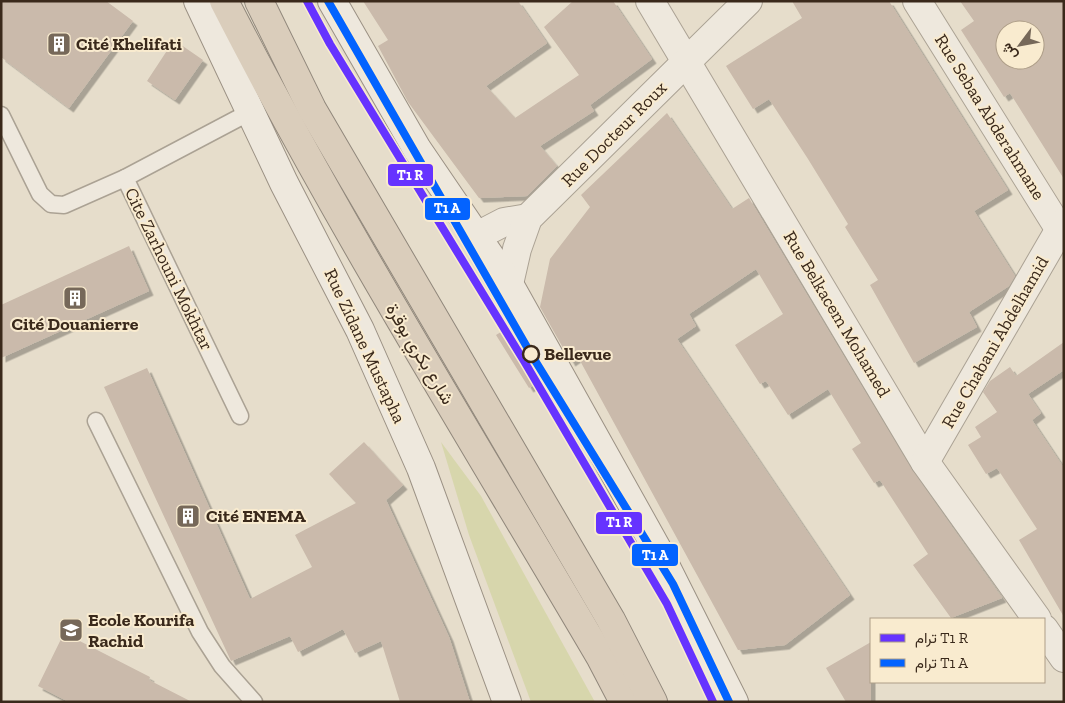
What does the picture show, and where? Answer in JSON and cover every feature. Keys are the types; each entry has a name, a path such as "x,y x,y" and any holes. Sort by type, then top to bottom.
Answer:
{"highway":[{"name":"شارع بكري بوقرة","path":"224,1 271,93 338,216 591,641 624,702"},
{"name":"شارع بكري بوقرة","path":"260,1 312,109 611,620 653,702"}],"street":[{"name":"Rue Zidane Mustapha","path":"198,1 250,112 360,330 418,460 508,702"},
{"path":"332,1 418,149 509,284 656,548 734,702"},
{"name":"Rue Belkacem Mohamed","path":"650,1 925,462 1035,618"},
{"name":"Rue Docteur Roux","path":"509,284 517,249 528,218 748,1"},
{"name":"Rue Sebaa Abderahmane","path":"918,1 1062,228"},
{"path":"477,236 504,222 528,218"},
{"name":"Rue Chabani Abdelhamid","path":"925,462 1062,228"},
{"path":"1045,631 1064,658"}],"lane":[{"path":"125,178 250,112"},
{"name":"Cite Zarhouni Mokhtar","path":"1,115 40,194 51,204 64,204 125,178 240,416"},
{"path":"96,421 200,632 222,666 254,702"}],"green space":[{"path":"441,442 481,496 595,702 531,702 469,535"}],"building":[{"name":"Cité Khelifati","path":"1,1 106,1 133,21 69,108 1,57"},
{"path":"363,1 518,1 547,43 486,86 515,118 579,75 544,27 573,1 613,1 652,59 590,105 594,111 540,146 557,166 527,196 479,198 408,102 378,46 388,40"},
{"path":"792,1 889,1 1008,190 974,211 1015,276 1009,286 969,312 977,327 914,363 870,285 878,280 845,227 848,224 808,159 769,99 753,109 726,66 802,18"},
{"path":"960,1 1064,1 1064,179 1010,93 1004,97 961,30 974,21"},
{"path":"174,40 203,60 175,100 147,81"},
{"path":"667,113 732,209 749,198 912,470 1002,598 951,618 913,565 928,554 880,480 874,483 852,449 861,443 828,389 788,415 766,381 760,384 735,345 783,314 756,269 689,314 696,326 677,339 850,595 785,645 738,650 578,357 571,362 540,307 550,259 590,207 581,195"},
{"name":"Cité Douanierre","path":"129,246 149,291 1,358 1,305"},
{"path":"514,324 544,379 529,388 496,335"},
{"path":"1064,342 1064,370 1028,394 1041,413 1032,420 1064,468 1064,617 1019,540 1037,529 997,468 986,474 968,445 981,437 975,427 997,412 983,392 990,381 1010,367 1016,376"},
{"path":"147,368 250,599 312,567 295,535 356,503 329,474 364,442 403,485 386,500 449,637 470,702 400,702 381,641 355,653 343,629 298,652 290,636 231,661 104,387"},
{"path":"64,633 150,677 149,680 192,702 69,702 38,686"},
{"path":"870,643 871,702 846,702 826,668"}],"transit line":[{"path":"307,1 330,44 524,361 667,604 713,702"},
{"path":"328,1 531,354 673,584 729,702"}],"place":[{"name":"Cité Khelifati","path":"59,44"},
{"name":"Cité Douanierre","path":"75,298"},
{"name":"Bellevue","path":"531,354"},
{"name":"Cité ENEMA","path":"188,516"},
{"name":"Ecole Kourifa Rachid","path":"71,630"}]}
